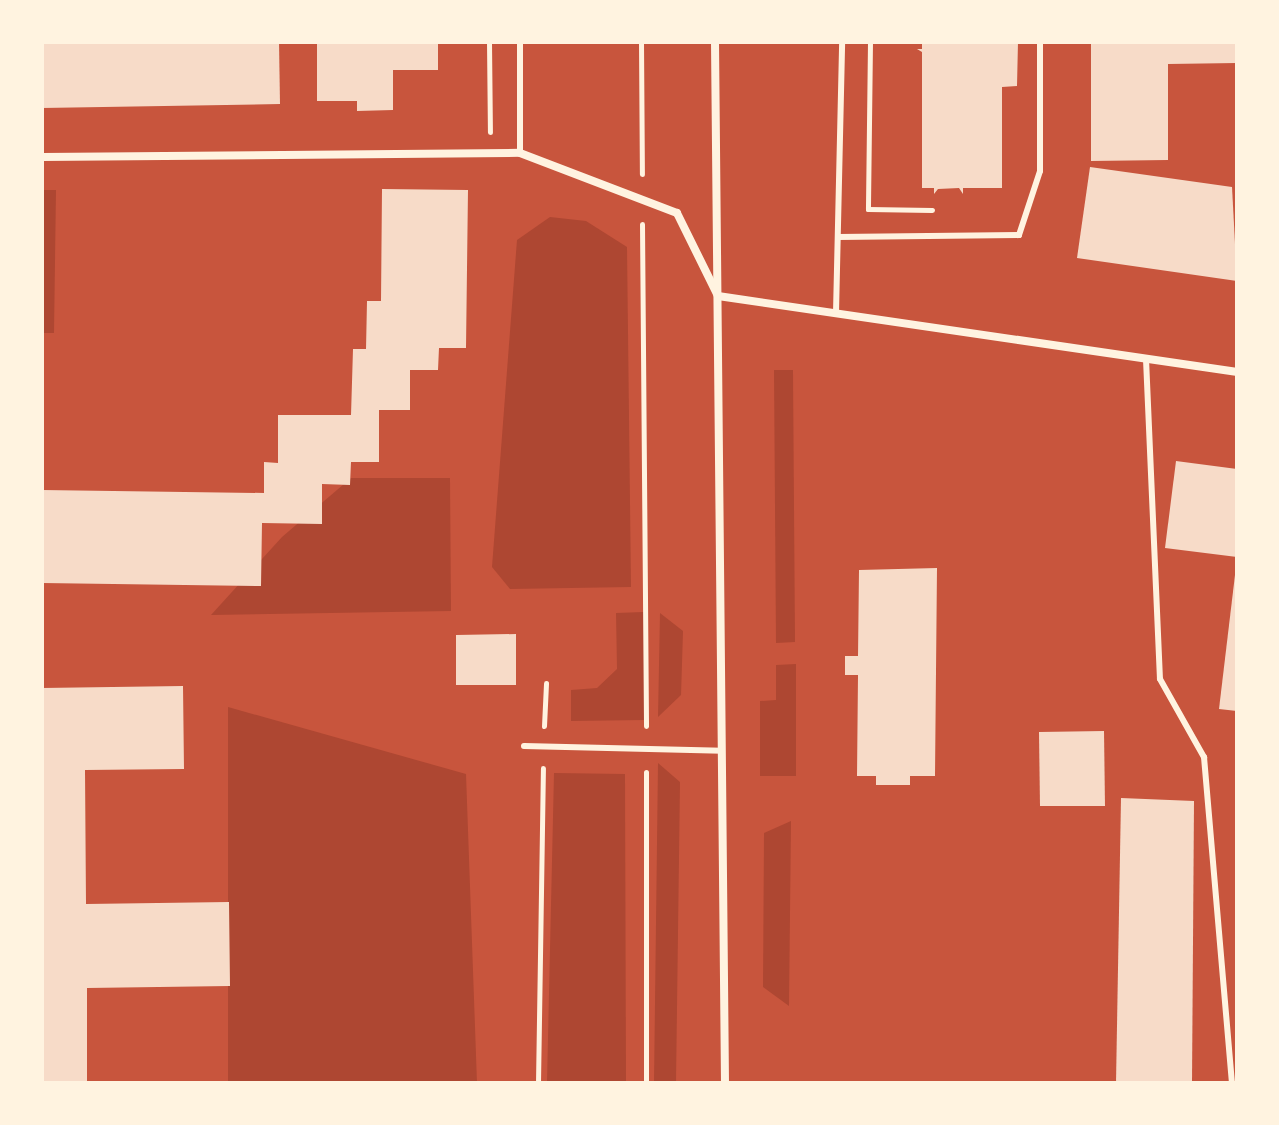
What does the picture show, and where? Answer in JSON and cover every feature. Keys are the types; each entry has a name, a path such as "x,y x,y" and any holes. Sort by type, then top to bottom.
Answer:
{"street":[{"path":"715,42 725,1083"},
{"path":"42,157 520,153 677,213 718,296"},
{"path":"718,296 1237,372"}],"lane":[{"path":"520,42 520,153"},
{"path":"836,313 842,42"},
{"path":"838,237 1019,235 1040,171 1040,42"},
{"path":"1146,359 1160,679 1204,757 1232,1083"},
{"path":"524,746 722,751"}],"path":[{"path":"489,42 490,153"},
{"path":"641,42 646,1083"},
{"path":"870,42 868,209 945,210"},
{"path":"538,1083 546,683"}],"shaded area":[{"path":"42,190 56,190 54,333 42,333"},
{"path":"550,217 586,221 627,247 631,587 510,589 492,567 517,240"},
{"path":"774,370 793,370 795,642 776,643"},
{"path":"351,478 450,478 451,611 211,615 282,537"},
{"path":"644,612 645,720 571,721 571,690 597,688 617,669 616,613"},
{"path":"660,613 683,631 681,695 658,717"},
{"path":"796,664 796,776 760,776 760,701 776,700 776,665"},
{"path":"228,707 466,774 477,1083 228,1083"},
{"path":"658,763 680,782 676,1083 654,1083"},
{"path":"554,773 625,774 626,1083 547,1083"},
{"path":"791,821 789,1006 763,987 764,833"}],"building":[{"path":"42,42 279,42 280,104 42,108"},
{"path":"317,42 438,42 438,70 393,70 393,110 357,111 357,101 317,101"},
{"path":"922,42 1018,42 1017,86 1002,87 1002,188 963,188 963,194 959,188 938,189 934,194 934,188 922,188 922,52 917,49 922,49"},
{"path":"1091,42 1237,42 1237,63 1168,64 1168,160 1091,161"},
{"path":"1090,167 1232,187 1237,281 1077,258"},
{"path":"382,189 468,190 466,348 439,348 438,370 410,370 410,410 379,410 379,462 351,462 350,485 322,484 322,524 262,523 261,586 42,583 42,490 264,493 264,462 278,463 278,415 351,415 353,349 366,349 367,301 381,301"},
{"path":"1176,461 1237,469 1237,557 1165,548"},
{"path":"937,568 935,776 910,776 910,785 876,785 876,776 857,776 858,675 845,675 845,656 858,656 859,570"},
{"path":"1237,576 1237,711 1219,709"},
{"path":"516,634 516,685 456,685 456,635"},
{"path":"183,686 184,769 85,770 86,904 229,902 230,986 87,988 87,1083 42,1083 42,688"},
{"path":"1104,731 1105,806 1040,806 1039,732"},
{"path":"1121,798 1194,801 1192,1083 1116,1083"}]}
